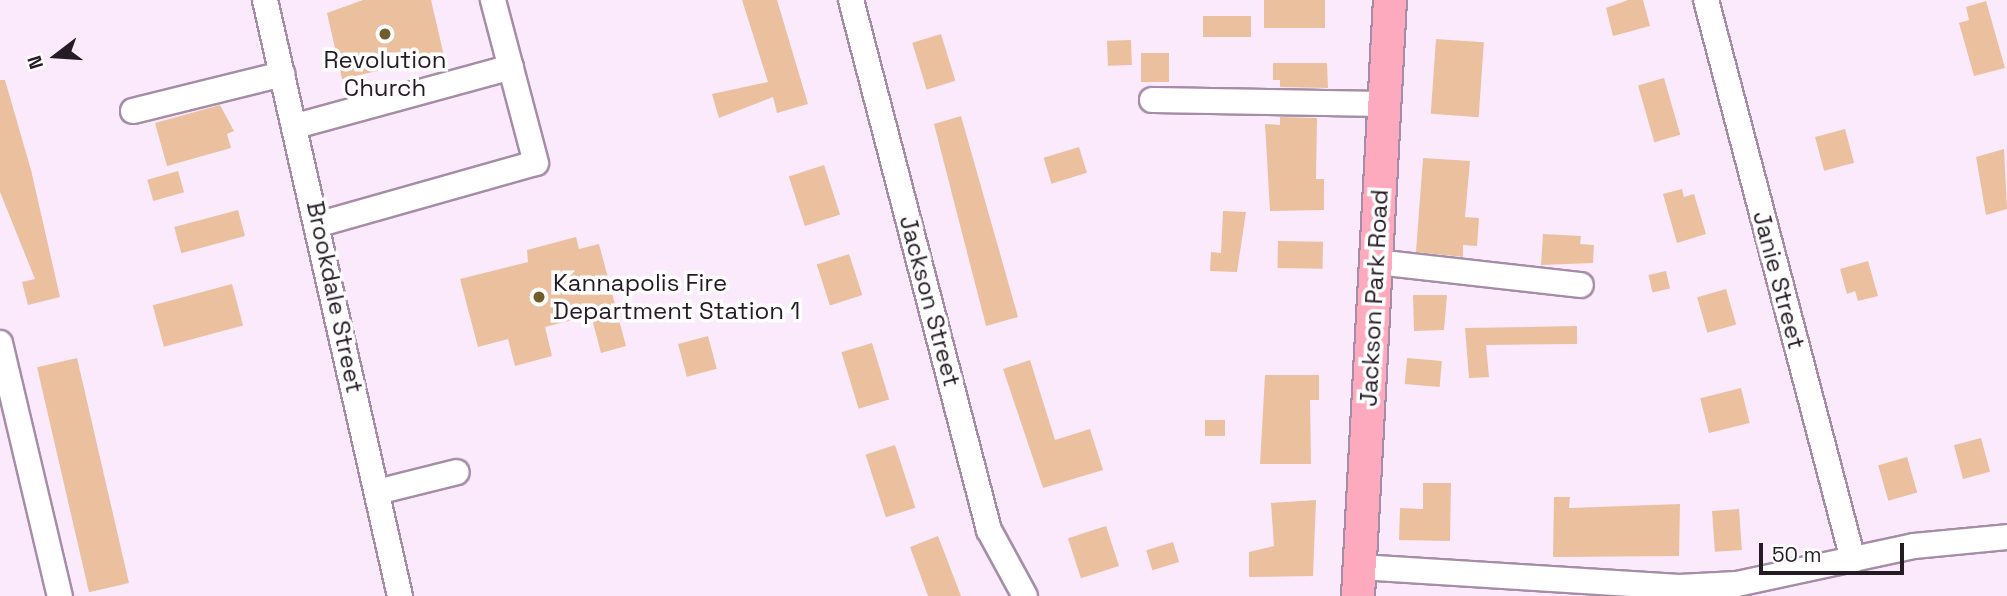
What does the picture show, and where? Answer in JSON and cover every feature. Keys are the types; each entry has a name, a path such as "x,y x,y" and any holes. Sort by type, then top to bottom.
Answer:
{"main road":[{"name":"Jackson Park Road","path":"1359,581 1390,0"}],"street":[{"name":"Brookdale Street","path":"265,0 320,224 400,596"},
{"path":"320,224 536,163 493,0"},
{"name":"Jackson Street","path":"851,0 989,530 1025,596"},
{"name":"Janie Street","path":"1706,0 1853,560"},
{"path":"296,126 511,67"},
{"path":"133,111 283,74"},
{"path":"1152,100 1384,104"},
{"path":"1376,262 1581,285"},
{"path":"0,343 60,596"},
{"path":"377,492 457,472"},
{"path":"1359,581 1678,587 1737,584 1853,560 2007,537"}],"building":[{"name":"Revolution Church","path":"363,0 431,0 444,56 342,79 327,13"},
{"path":"742,0 777,0 808,104 777,113 773,97 719,118 712,94 768,82"},
{"path":"1264,0 1325,0 1325,28 1264,28"},
{"path":"1628,0 1643,0 1650,26 1613,36 1606,8"},
{"path":"1986,1 2005,68 1974,76 1959,23 1969,20 1966,7"},
{"path":"1203,16 1251,16 1251,37 1203,37"},
{"path":"941,34 955,81 927,90 912,43"},
{"path":"1436,39 1484,42 1479,117 1431,114"},
{"path":"1131,40 1132,65 1108,66 1107,41"},
{"path":"1141,53 1169,53 1169,82 1141,82"},
{"path":"1273,63 1327,63 1328,88 1280,87 1280,80 1273,80"},
{"path":"1664,78 1680,135 1654,142 1638,85"},
{"path":"0,80 5,80 31,170 60,297 28,305 22,282 35,279 0,192"},
{"path":"220,105 234,131 227,134 231,148 167,166 155,123"},
{"path":"961,116 1018,317 986,326 934,124"},
{"path":"1280,117 1317,118 1316,179 1324,179 1324,210 1270,211 1265,124 1280,125"},
{"path":"1845,129 1854,163 1824,171 1815,137"},
{"path":"1079,147 1087,173 1052,184 1044,158"},
{"path":"2004,149 2007,209 1986,215 1976,157"},
{"path":"1423,158 1470,161 1465,217 1479,218 1477,246 1463,245 1463,257 1416,252"},
{"path":"824,165 840,214 805,226 789,176"},
{"path":"178,171 184,192 153,201 147,180"},
{"path":"1682,189 1684,197 1694,194 1706,234 1677,243 1663,194"},
{"path":"238,210 245,236 181,253 174,227"},
{"path":"1223,211 1246,212 1237,272 1210,271 1211,252 1221,253"},
{"path":"1543,234 1581,236 1580,244 1594,245 1593,263 1541,265"},
{"name":"Kannapolis Fire Department Station 1","path":"576,237 579,249 599,244 626,346 601,353 591,315 545,327 552,356 515,366 508,339 478,347 460,279 528,262 527,250"},
{"path":"1278,241 1323,242 1323,269 1278,268"},
{"path":"849,254 862,295 830,305 817,265"},
{"path":"1868,261 1878,296 1858,301 1855,291 1847,294 1840,269"},
{"path":"1666,271 1670,289 1653,293 1648,275"},
{"path":"232,284 243,326 164,347 153,305"},
{"path":"1726,289 1736,325 1707,333 1697,297"},
{"path":"1413,295 1447,295 1444,330 1414,331"},
{"path":"1577,326 1577,344 1486,345 1489,377 1469,378 1465,328"},
{"path":"708,336 717,369 687,377 678,344"},
{"path":"872,343 889,399 859,409 841,352"},
{"path":"77,358 129,583 89,592 37,367"},
{"path":"1407,358 1442,361 1440,387 1405,384"},
{"path":"1030,360 1055,440 1090,429 1103,470 1043,488 1003,369"},
{"path":"1265,375 1319,375 1319,400 1310,400 1311,464 1260,464"},
{"path":"1741,388 1750,423 1709,433 1700,398"},
{"path":"1205,420 1225,420 1225,436 1205,436"},
{"path":"1981,438 1990,472 1963,479 1954,445"},
{"path":"895,445 915,508 886,517 866,455"},
{"path":"1907,457 1917,493 1888,501 1878,465"},
{"path":"1423,483 1451,483 1450,541 1399,540 1400,508 1423,509"},
{"path":"1554,497 1570,497 1569,508 1680,504 1679,556 1553,557"},
{"path":"1316,500 1313,576 1249,577 1249,552 1274,546 1271,503"},
{"path":"1739,509 1742,550 1715,552 1712,511"},
{"path":"1106,526 1119,566 1081,578 1068,538"},
{"path":"938,536 961,596 928,596 910,547"},
{"path":"1173,542 1179,562 1152,570 1146,550"}],"place":[{"name":"Revolution Church","path":"385,34"},
{"name":"Kannapolis Fire Department Station 1","path":"539,297"}]}
